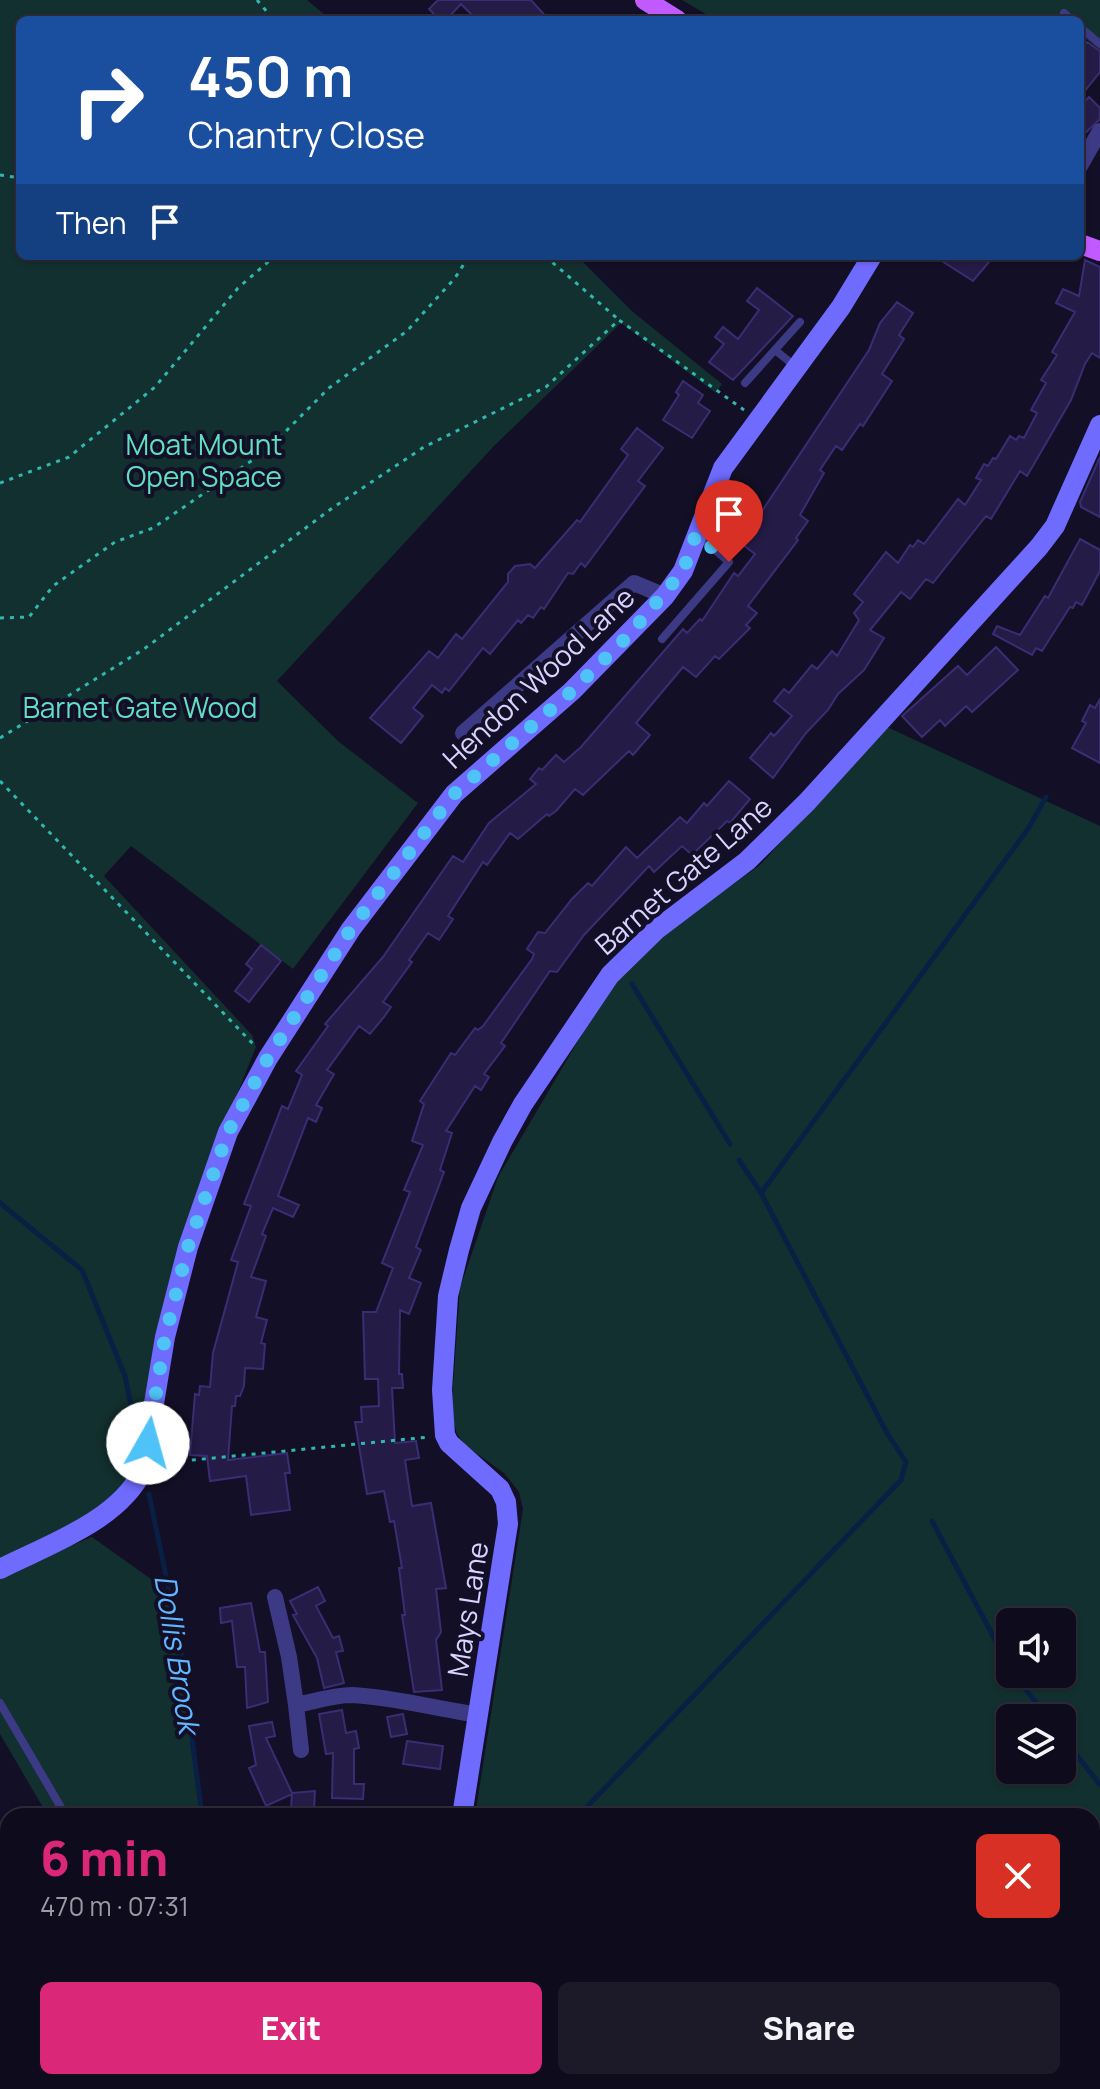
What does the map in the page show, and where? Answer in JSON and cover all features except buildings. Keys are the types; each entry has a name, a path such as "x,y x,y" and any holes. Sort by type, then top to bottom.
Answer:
{"main road":[{"path":"645,0 671,16"}],"street":[{"path":"1084,159 1100,131"},
{"name":"Hendon Wood Lane","path":"0,1569 87,1525 135,1487 143,1470 165,1337 188,1247 228,1132 268,1058 351,929 454,794 572,691 665,596 683,571 723,468 841,307 870,260"},
{"name":"Barnet Gate Lane","path":"445,1435 444,1331 459,1250 471,1208 523,1104 610,975 656,930 757,851 1039,547 1055,526 1100,425"},
{"path":"463,733 634,583 665,596"},
{"name":"Mays Lane","path":"445,1435 455,1452 500,1489 508,1510 506,1546 463,1808"},
{"path":"275,1597 289,1657 301,1750"},
{"path":"296,1705 349,1695 479,1715"}],"lane":[{"path":"1064,13 1067,16"},
{"path":"1084,30 1100,44"},
{"path":"745,383 800,322"},
{"path":"775,350 797,367"},
{"path":"662,639 729,562 696,534"},
{"path":"0,1703 61,1808"}],"path":[{"path":"257,0 271,16"},
{"path":"0,483 69,457 155,387 238,288 270,260"},
{"path":"0,618 29,617 53,586 115,542 153,528 266,451 329,388 407,331 455,278 466,260"},
{"path":"550,260 619,320 741,409"},
{"path":"0,738 144,649 331,509 424,447 546,387 619,320"},
{"path":"0,781 268,1058"},
{"path":"154,1464 445,1435"}],"green space":[{"name":"Moat Mount Open Space","path":"0,0 307,0 326,16 16,16 16,260 581,260 633,312 722,384 716,393 621,323 493,447 277,681 338,741 418,803 293,969 131,846 104,876 252,1035 256,1047 223,1129 135,1487 0,1566"},
{"path":"682,0 1100,0 1100,50 1086,39 1084,41 1084,16 709,16"},
{"path":"887,727 1100,826 1100,1808 476,1808 523,1509 519,1492 504,1473 466,1446 457,1434 451,1414 460,1288 498,1177 608,990 658,937 759,866"},
{"path":"92,1537 172,1594 203,1808 43,1808 0,1734 0,1575"}],"waterway":[{"path":"586,1808 901,1480 906,1462 887,1433 761,1193 1028,829 1046,797"},
{"path":"632,984 730,1144"},
{"path":"739,1160 761,1193"},
{"name":"Dollis Brook","path":"0,1203 82,1270 125,1376 139,1445"},
{"name":"Dollis Brook","path":"149,1494 180,1644 201,1808"},
{"path":"932,1521 996,1642"},
{"path":"1025,1688 1037,1704"},
{"path":"1076,1754 1100,1785"}],"route":[{"path":"148,1443 170,1316 188,1247 220,1152 254,1081 322,971 454,794 572,691 665,596 683,571 696,534 729,562"}],"park label":[{"name":"Barnet Gate Wood","path":"140,707"}]}
